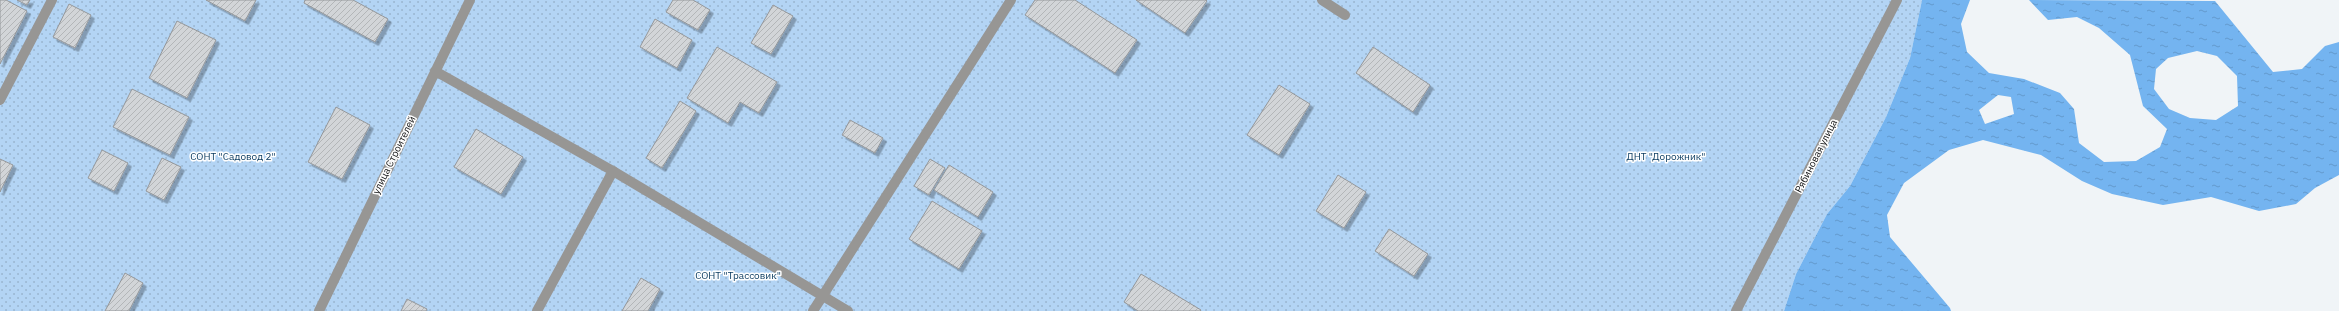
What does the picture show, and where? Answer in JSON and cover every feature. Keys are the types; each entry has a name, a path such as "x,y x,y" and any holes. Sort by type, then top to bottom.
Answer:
{"street":[{"path":"0,100 52,0"},
{"name":"улица Строителей","path":"319,311 470,0"},
{"path":"813,311 1011,0"},
{"path":"1322,0 1344,15"},
{"name":"Рябиновая улица","path":"1736,311 1897,0"},
{"path":"435,71 613,171 848,311"},
{"path":"537,311 613,171"}],"green space":[{"name":"СОНТ \"Садовод 2\"","path":"0,0 1922,0 1910,58 1886,117 1850,186 1827,214 1796,274 1784,311 0,311"}],"water":[{"path":"1922,0 1970,0 1961,24 1967,52 1989,73 2024,79 2060,93 2074,109 2079,143 2104,162 2136,161 2160,147 2167,129 2143,106 2130,55 2099,28 2077,17 2048,20 2029,0 2215,1 2273,72 2302,69 2325,46 2339,42 2339,175 2315,188 2296,204 2259,211 2211,197 2163,205 2112,194 2082,181 2041,155 1983,140 1949,150 1904,183 1887,215 1890,237 1951,311 1784,311 1796,274 1827,214 1850,186 1886,117 1910,58","holes":["2197,51 2217,56 2237,76 2238,106 2216,120 2190,118 2169,109 2154,89 2156,69 2168,58","1998,95 2011,97 2014,114 1985,124 1979,110"]}],"building":[{"path":"0,0 6,0 27,11 0,64"},
{"path":"17,0 30,0 27,5"},
{"path":"206,0 256,0 245,21"},
{"path":"305,0 353,0 388,19 375,42 304,3"},
{"path":"673,0 693,0 710,10 698,30 666,12"},
{"path":"1035,0 1075,0 1137,40 1115,73 1025,15"},
{"path":"1136,0 1206,0 1207,1 1185,33"},
{"path":"69,4 91,15 75,48 53,37"},
{"path":"773,5 793,16 771,54 751,43"},
{"path":"655,19 692,40 677,68 640,47"},
{"path":"177,21 216,40 187,98 149,78"},
{"path":"717,47 777,82 759,113 740,102 728,123 687,98"},
{"path":"1373,47 1430,85 1413,112 1356,73"},
{"path":"1279,85 1310,104 1279,155 1247,135"},
{"path":"132,89 189,117 170,155 113,127"},
{"path":"680,101 696,111 662,168 646,158"},
{"path":"336,107 370,125 342,179 308,162"},
{"path":"850,120 883,138 875,153 842,135"},
{"path":"476,129 523,157 501,194 454,167"},
{"path":"102,150 128,163 114,191 88,178"},
{"path":"162,158 181,167 164,200 146,191"},
{"path":"0,159 13,165 0,192"},
{"path":"930,159 945,168 929,195 914,186"},
{"path":"949,165 993,192 978,217 934,190"},
{"path":"1338,175 1366,192 1344,228 1316,211"},
{"path":"932,201 982,231 959,269 909,239"},
{"path":"1389,229 1428,254 1414,276 1375,251"},
{"path":"125,273 143,283 129,311 105,311"},
{"path":"1141,274 1201,310 1138,311 1124,302"},
{"path":"641,278 660,289 648,311 622,311"},
{"path":"407,299 427,309 426,311 401,311"}],"park label":[{"name":"ДНТ \"Дорожник\"","path":"1666,156"},
{"name":"СОНТ \"Трассовик\"","path":"738,275"}]}
